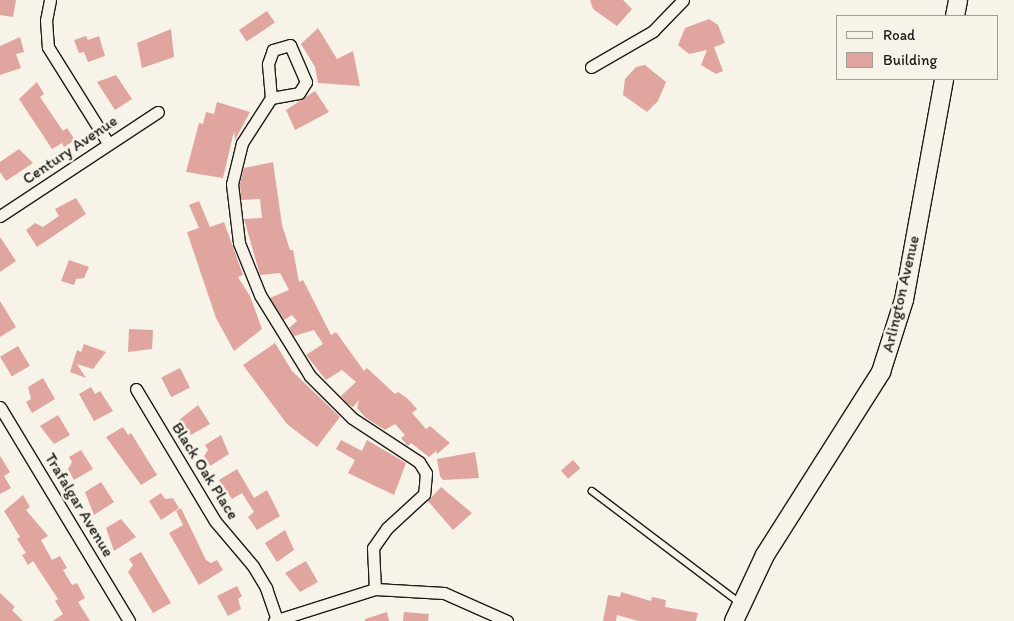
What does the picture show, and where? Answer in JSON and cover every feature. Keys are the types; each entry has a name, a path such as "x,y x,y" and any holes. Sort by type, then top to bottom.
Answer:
{"main road":[{"path":"955,15 958,0"},
{"name":"Arlington Avenue","path":"734,621 765,555 881,372 904,300 944,80"}],"street":[{"path":"50,0 46,20 48,47 108,143"},
{"path":"591,67 653,31 683,0"},
{"path":"271,98 299,93 306,82 290,45 273,50 268,64 271,98 242,143 232,184 239,244 260,295 310,376 352,418 419,462 426,472 424,494 387,528 373,548 375,589"},
{"name":"Century Avenue","path":"0,216 108,143 158,112"},
{"name":"Black Oak Place","path":"136,389 215,521 254,566 266,588 275,620"},
{"name":"Trafalgar Avenue","path":"0,407 130,621"},
{"path":"275,620 375,589 444,593 506,621"}],"lane":[{"path":"592,490 741,604"}],"building":[{"path":"0,0 16,0 13,17 0,15"},
{"path":"590,0 623,0 632,9 617,26 593,9"},
{"path":"267,11 275,23 247,42 239,30"},
{"path":"709,19 718,25 725,43 714,47 723,71 716,74 701,65 707,50 689,54 678,45 685,28"},
{"path":"318,28 337,59 353,51 360,86 318,83 315,67 301,44"},
{"path":"171,29 174,57 142,68 137,43"},
{"path":"86,36 88,40 99,36 105,56 88,62 84,52 79,53 74,40"},
{"path":"20,37 24,52 16,54 21,68 0,75 0,46"},
{"path":"645,65 666,82 658,101 647,112 623,95 625,79 636,67"},
{"path":"116,75 132,99 115,110 97,82"},
{"path":"37,82 44,94 40,97 63,131 67,128 75,140 64,147 62,143 52,149 19,99"},
{"path":"315,91 329,112 295,130 286,110"},
{"path":"217,102 250,112 235,140 234,131 223,178 186,172 199,123 203,124 206,112 214,114"},
{"path":"19,149 33,163 6,181 0,172 0,162"},
{"path":"273,162 282,225 290,250 293,250 299,282 303,280 331,335 336,332 364,371 367,368 395,394 398,392 408,399 417,409 412,413 426,429 430,426 450,443 437,454 436,451 429,457 411,443 408,446 401,438 405,435 395,424 385,430 366,418 357,408 359,400 353,407 347,403 341,396 356,382 342,370 326,380 306,355 323,344 314,330 294,336 289,328 297,321 292,315 284,320 270,298 289,290 280,273 260,275 244,219 262,218 260,199 241,200 240,184 244,168"},
{"path":"76,198 86,214 37,247 26,230 35,223 43,227 59,216 55,209"},
{"path":"199,201 210,227 224,222 243,275 238,277 250,296 262,329 234,351 216,318 187,232 199,228 189,205"},
{"path":"0,237 16,261 0,272"},
{"path":"69,260 89,267 84,278 76,279 74,285 61,281"},
{"path":"0,301 16,327 0,337"},
{"path":"129,329 153,330 152,349 128,352"},
{"path":"275,343 292,371 340,417 317,447 287,424 243,365"},
{"path":"84,344 106,352 93,369 77,364 86,378 70,372 77,350 81,352"},
{"path":"18,346 30,366 12,377 0,357"},
{"path":"180,368 190,388 171,397 161,378"},
{"path":"43,378 55,399 32,413 26,402 31,399 28,387"},
{"path":"91,387 95,394 100,391 113,411 94,421 79,394"},
{"path":"198,405 210,424 191,435 179,420"},
{"path":"58,415 70,435 54,444 40,426"},
{"path":"123,427 128,435 131,433 157,475 141,485 106,437"},
{"path":"221,435 229,454 210,466 204,456 208,450 205,445"},
{"path":"341,440 362,451 367,440 406,463 394,495 348,473 355,460 336,449"},
{"path":"81,450 93,469 74,480 68,469 72,462 69,457"},
{"path":"475,452 479,478 443,480 440,476 437,459"},
{"path":"0,456 10,472 4,476 11,488 0,494"},
{"path":"573,460 580,468 568,479 561,470"},
{"path":"237,469 254,498 267,490 280,516 257,530 248,517 254,512 242,493 232,499 219,480"},
{"path":"101,482 114,502 94,515 85,492"},
{"path":"441,487 472,513 453,530 428,501"},
{"path":"161,493 165,499 173,498 179,508 161,520 149,501"},
{"path":"23,495 30,507 26,510 48,536 41,540 52,560 60,556 67,568 63,570 72,585 77,583 85,598 78,602 90,621 53,621 63,614 55,601 58,599 33,561 28,565 22,555 26,553 17,539 20,537 4,511"},
{"path":"181,508 206,560 211,563 217,560 223,570 199,585 169,533 183,525 176,511"},
{"path":"121,519 136,537 114,551 106,528"},
{"path":"285,530 294,550 277,562 265,543"},
{"path":"141,552 171,603 153,613 128,572 133,565 129,559"},
{"path":"306,561 318,582 300,592 285,573"},
{"path":"237,586 242,596 238,599 241,609 228,616 217,596"},
{"path":"621,592 651,601 652,597 666,600 665,607 698,613 696,621 638,621 617,615 616,621 603,621 608,595 620,597"},
{"path":"0,593 15,607 12,610 23,621 0,621"},
{"path":"387,612 389,621 365,621 365,619"},
{"path":"404,612 429,614 428,621 403,621"}]}
